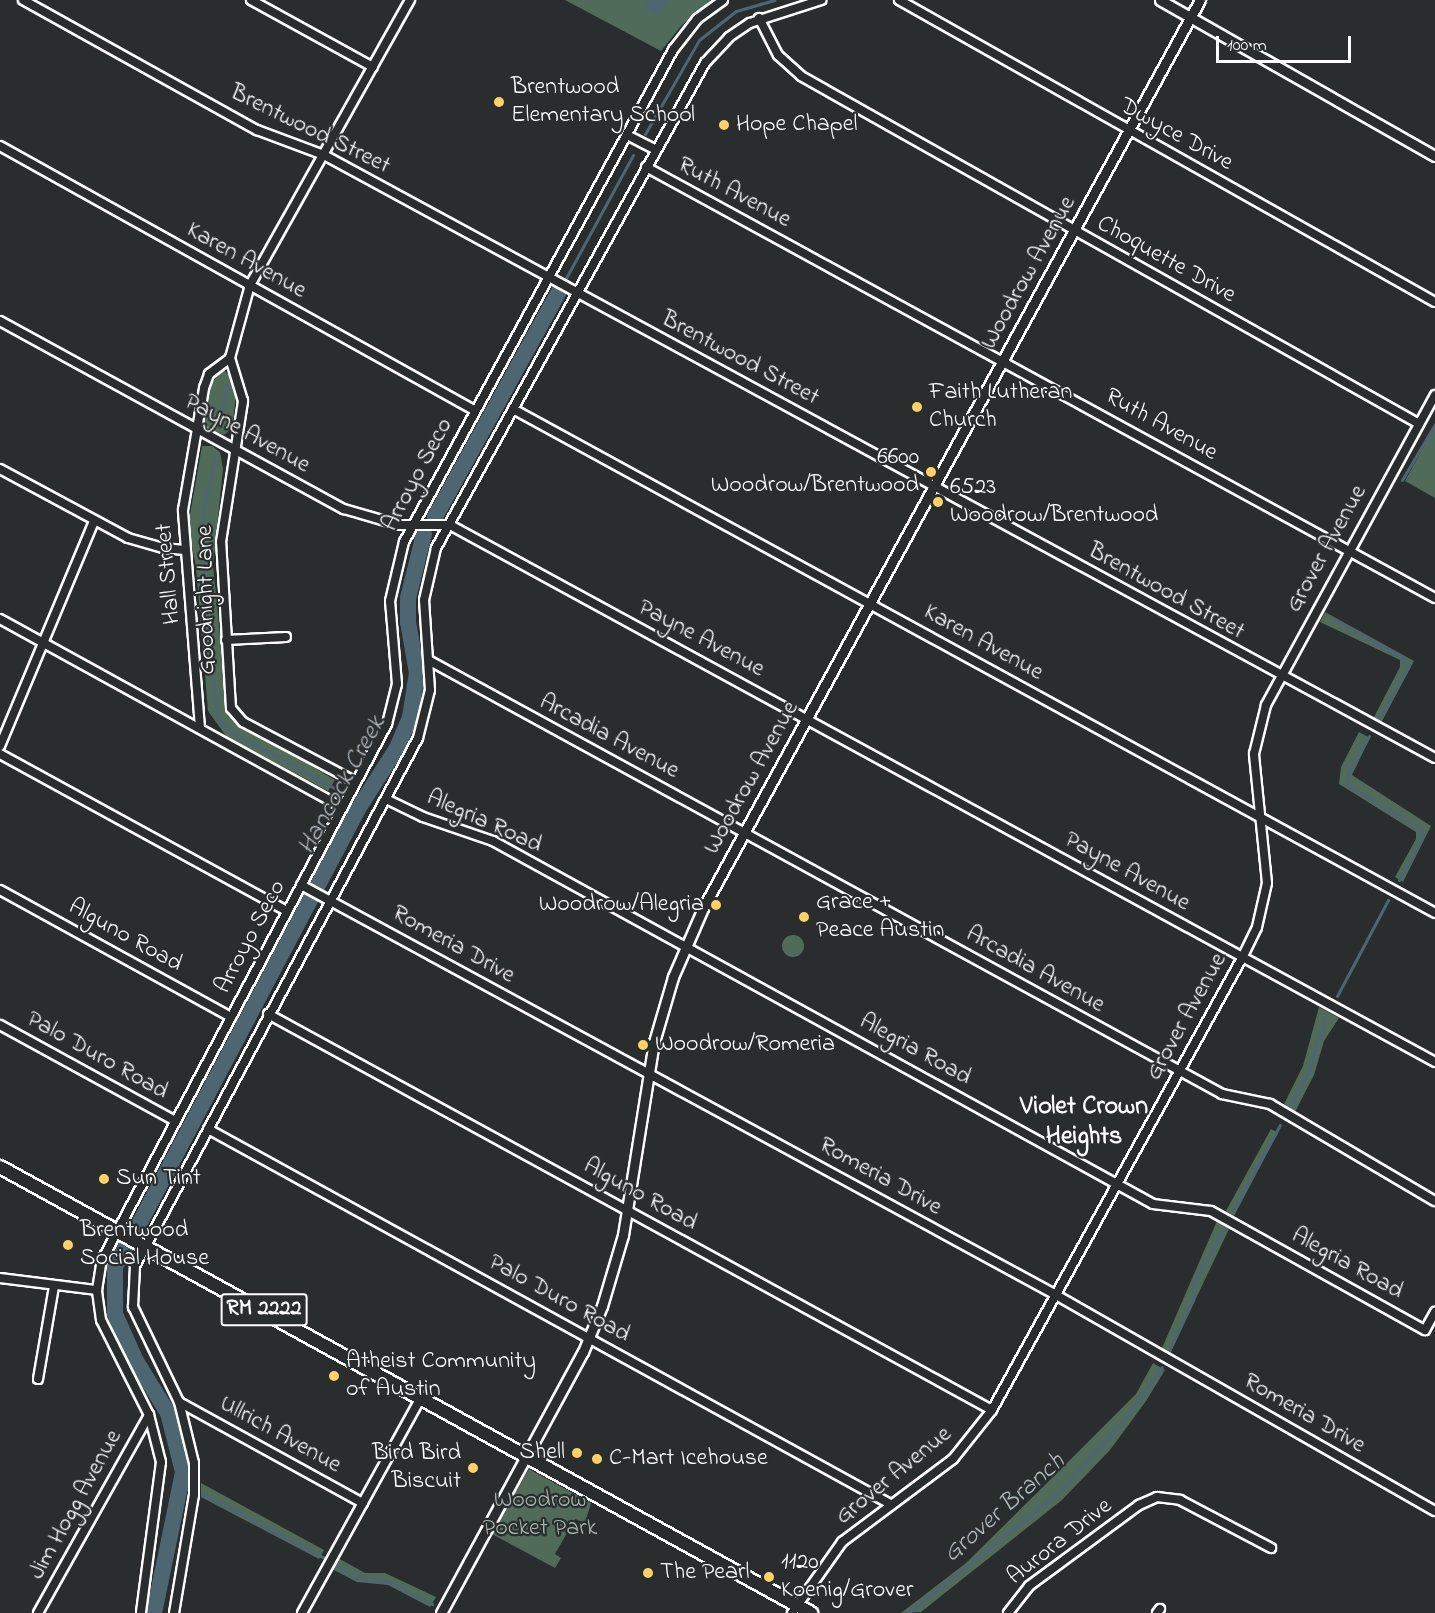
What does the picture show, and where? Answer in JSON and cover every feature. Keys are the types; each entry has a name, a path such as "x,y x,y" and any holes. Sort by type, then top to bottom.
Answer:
{"main road":[{"name":"RM 2222","path":"1,1170 145,1244 528,1456 795,1609 811,1613"}],"street":[{"name":"Brentwood Street","path":"23,0 257,130 324,154 1280,676 1435,758"},
{"path":"251,0 372,67"},
{"path":"230,358 250,285 410,0"},
{"name":"Arroyo Seco","path":"141,1612 162,1474 159,1444 149,1415 107,1336 97,1290 102,1260 116,1229 387,724 395,698 391,593 399,555 412,525 675,47 697,19 723,0"},
{"name":"Arroyo Seco","path":"174,1613 195,1485 190,1440 179,1402 134,1307 132,1280 145,1244 329,900 386,799 424,720 430,690 425,591 432,559 513,409 655,149 706,61 729,37 759,18 821,0"},
{"name":"Dwyce Drive","path":"898,0 1435,302"},
{"path":"1160,0 1435,156"},
{"name":"Woodrow Avenue","path":"441,1613 528,1456 589,1338 614,1272 628,1211 648,1073 663,1008 685,947 744,833 1200,0"},
{"name":"Choquette Drive","path":"759,18 778,55 801,76 1419,424"},
{"path":"627,135 655,149"},
{"name":"Karen Avenue","path":"0,146 474,410"},
{"name":"Ruth Avenue","path":"646,167 1435,598"},
{"name":"Payne Avenue","path":"0,321 344,509 399,525 450,525 1435,1062"},
{"name":"Hall Street","path":"200,728 192,594 185,550 183,510 209,374 230,358"},
{"name":"Goodnight Lane","path":"230,358 243,401 221,542 229,698 235,716 356,782"},
{"name":"Grover Avenue","path":"795,1609 842,1542 953,1459 992,1410 1242,958 1264,903 1266,856 1255,776 1257,731 1280,676 1435,395"},
{"name":"Karen Avenue","path":"513,409 1435,913"},
{"path":"0,469 94,521 137,541 185,550"},
{"path":"0,746 94,521"},
{"path":"0,620 342,807"},
{"path":"226,640 286,637"},
{"name":"Arcadia Avenue","path":"430,660 1222,1094 1270,1104 1435,1201"},
{"path":"0,754 287,911"},
{"name":"Alegria Road","path":"386,799 423,818 493,842 1153,1204 1211,1211 1425,1329 1435,1312"},
{"name":"Romeria Drive","path":"301,885 1056,1295 1435,1511"},
{"name":"Alguno Road","path":"0,890 231,1017"},
{"name":"Alguno Road","path":"268,1014 992,1410"},
{"name":"Palo Duro Road","path":"0,1025 175,1121"},
{"name":"Palo Duro Road","path":"208,1129 890,1504"},
{"path":"0,1278 97,1290"},
{"path":"38,1379 54,1286"},
{"path":"302,1613 421,1397"},
{"name":"Ullrich Avenue","path":"179,1402 363,1503"},
{"name":"Jim Hogg Avenue","path":"38,1613 149,1415"},
{"name":"Aurora Drive","path":"1008,1613 1029,1586 1139,1505 1156,1497 1180,1500 1271,1548"}],"green space":[{"path":"565,0 711,0 681,26 661,51"},
{"path":"222,369 232,377 236,396 232,428 224,435 202,425 208,389"},
{"path":"1435,426 1435,498 1405,481"},
{"path":"202,446 212,446 220,452 223,469 213,565 228,716 335,780 328,791 226,736 208,711 196,567 188,526"},
{"path":"1325,612 1414,661 1381,723 1373,719 1400,667 1400,660 1320,622"},
{"path":"1359,732 1370,738 1352,775 1431,826 1403,882 1395,877 1416,839 1416,832 1339,784 1341,767"},
{"path":"793,935 801,938 804,946 801,954 793,957 785,954 782,946 785,938"},
{"path":"1319,1007 1339,1018 1324,1041 1314,1075 1295,1112 1284,1104 1303,1066"},
{"path":"1271,1129 1278,1133 1234,1216 1226,1211"},
{"path":"1217,1221 1229,1229 1170,1353 1162,1348"},
{"path":"1153,1363 1165,1370 1146,1401 1110,1450 1062,1500 921,1612 901,1613 966,1563 1047,1483 1136,1394"},
{"name":"Woodrow Pocket Park","path":"529,1469 591,1503 585,1523 575,1519 555,1554 561,1558 555,1568 492,1534"},
{"path":"201,1483 324,1550 319,1559 201,1497"},
{"path":"338,1558 365,1573 385,1573 436,1597 430,1607 388,1585 357,1582 332,1569"}],"water":[{"path":"648,0 668,0 660,16 644,7"}],"waterway":[{"name":"Hancock Creek","path":"645,134 699,40 736,11 774,0"},
{"name":"Hancock Creek","path":"566,278 633,155"},
{"name":"Hancock Creek","path":"435,517 558,293"},
{"path":"220,426 227,384"},
{"name":"Grover Branch","path":"1402,480 1435,424"},
{"path":"215,455 200,530 216,712 222,724 235,734 338,790"},
{"name":"Hancock Creek","path":"318,885 358,809 397,748 410,717 417,673 408,622 408,598 424,534"},
{"name":"Grover Branch","path":"1332,619 1402,657 1409,666 1379,718"},
{"name":"Grover Branch","path":"1369,736 1348,773 1347,784 1421,829 1423,835 1399,880"},
{"name":"Hancock Creek","path":"355,805 358,809"},
{"name":"Hancock Creek","path":"137,1228 310,900"},
{"name":"Grover Branch","path":"1337,996 1388,900"},
{"name":"Grover Branch","path":"1290,1106 1308,1072 1326,1015"},
{"name":"Grover Branch","path":"1233,1210 1280,1125"},
{"name":"Grover Branch","path":"1169,1351 1193,1300 1194,1282 1224,1228"},
{"name":"Hancock Creek","path":"126,1247 115,1267 115,1314 136,1361 168,1413 183,1472 154,1613"},
{"name":"Grover Branch","path":"908,1613 1058,1493 1129,1414 1162,1367"},
{"name":"Grover Branch","path":"182,1487 187,1489"},
{"name":"Grover Branch","path":"202,1493 324,1558"},
{"name":"Grover Branch","path":"337,1566 360,1579 387,1581 432,1604"}],"place":[{"name":"Brentwood Elementary School","path":"499,102"},
{"name":"Hope Chapel","path":"724,125"},
{"name":"Faith Lutheran Church","path":"917,407"},
{"name":"6600 Woodrow/Brentwood","path":"931,472"},
{"name":"6523 Woodrow/Brentwood","path":"938,502"},
{"name":"Woodrow/Alegria","path":"716,905"},
{"name":"Grace + Peace Austin","path":"804,917"},
{"name":"Woodrow/Romeria","path":"643,1045"},
{"name":"Sun Tint","path":"104,1179"},
{"name":"Brentwood Social House","path":"68,1245"},
{"name":"Atheist Community of Austin","path":"334,1376"},
{"name":"Shell","path":"577,1453"},
{"name":"C-Mart Icehouse","path":"597,1459"},
{"name":"Bird Bird Biscuit","path":"473,1468"},
{"name":"The Pearl","path":"648,1573"},
{"name":"1120 Koenig/Grover","path":"769,1577"}],"district":[{"name":"Violet Crown Heights","path":"1084,1123"}]}
